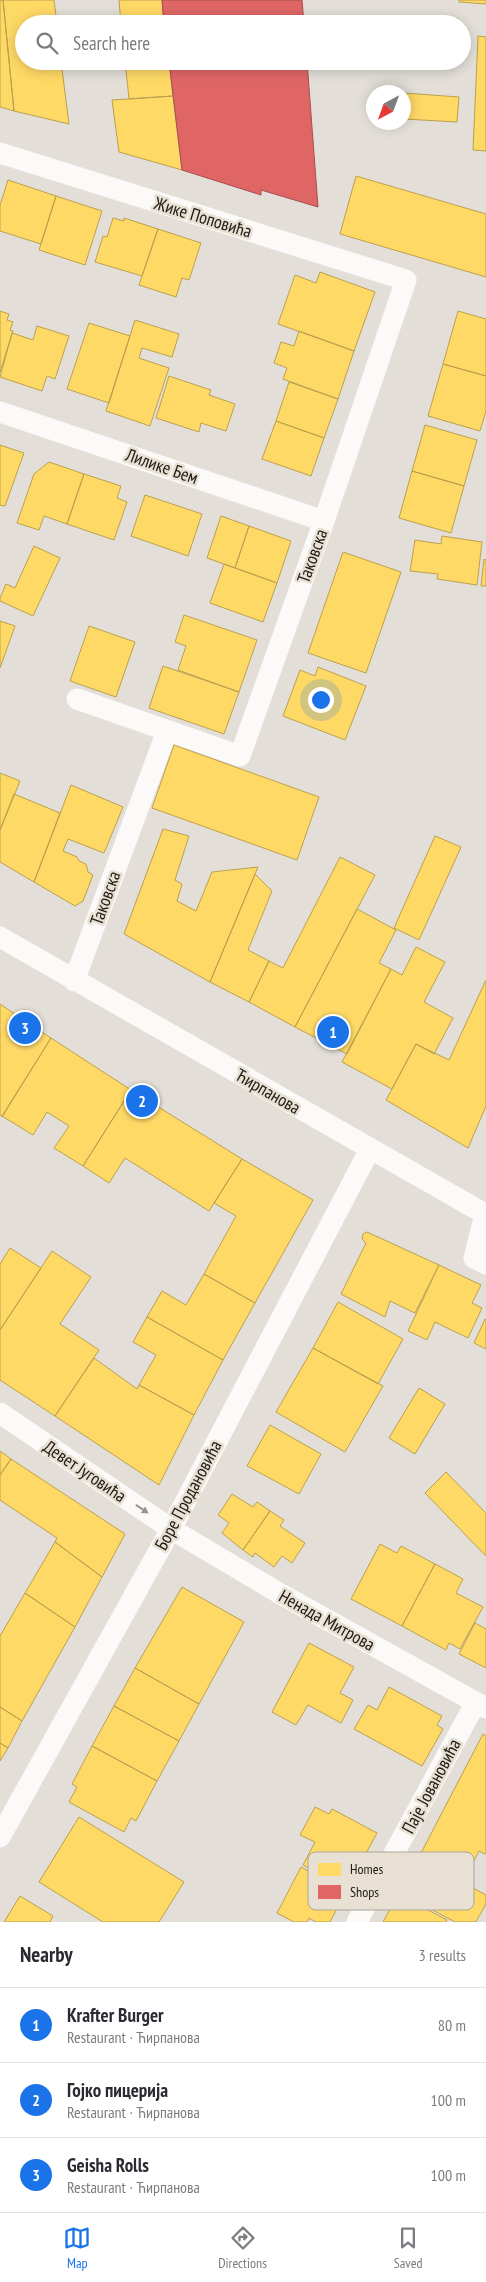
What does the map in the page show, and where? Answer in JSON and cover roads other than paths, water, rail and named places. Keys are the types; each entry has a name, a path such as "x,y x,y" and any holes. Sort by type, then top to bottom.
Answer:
{"street":[{"name":"Жике Поповића","path":"0,153 406,280"},
{"name":"Таковска","path":"76,699 240,756 324,521 406,280"},
{"name":"Лилике Бем","path":"0,412 324,521"},
{"name":"Таковска","path":"74,981 167,730"},
{"name":"Ћирпанова","path":"0,937 370,1149 486,1212 474,1258 486,1264"},
{"name":"Боре Продановића","path":"0,1837 171,1529 370,1149"},
{"name":"Девет Југовића","path":"0,1413 171,1529"},
{"name":"Ненада Митрова","path":"171,1529 279,1594 481,1705"},
{"name":"Паје Јовановића","path":"397,1852 481,1705"},
{"name":"Паје Јовановића","path":"357,1922 364,1910"}],"place":[{"name":"Geisha Rolls","path":"25,1028"},
{"name":"Krafter Burger","path":"333,1032"},
{"name":"Гојко пицерија","path":"142,1101"}]}
